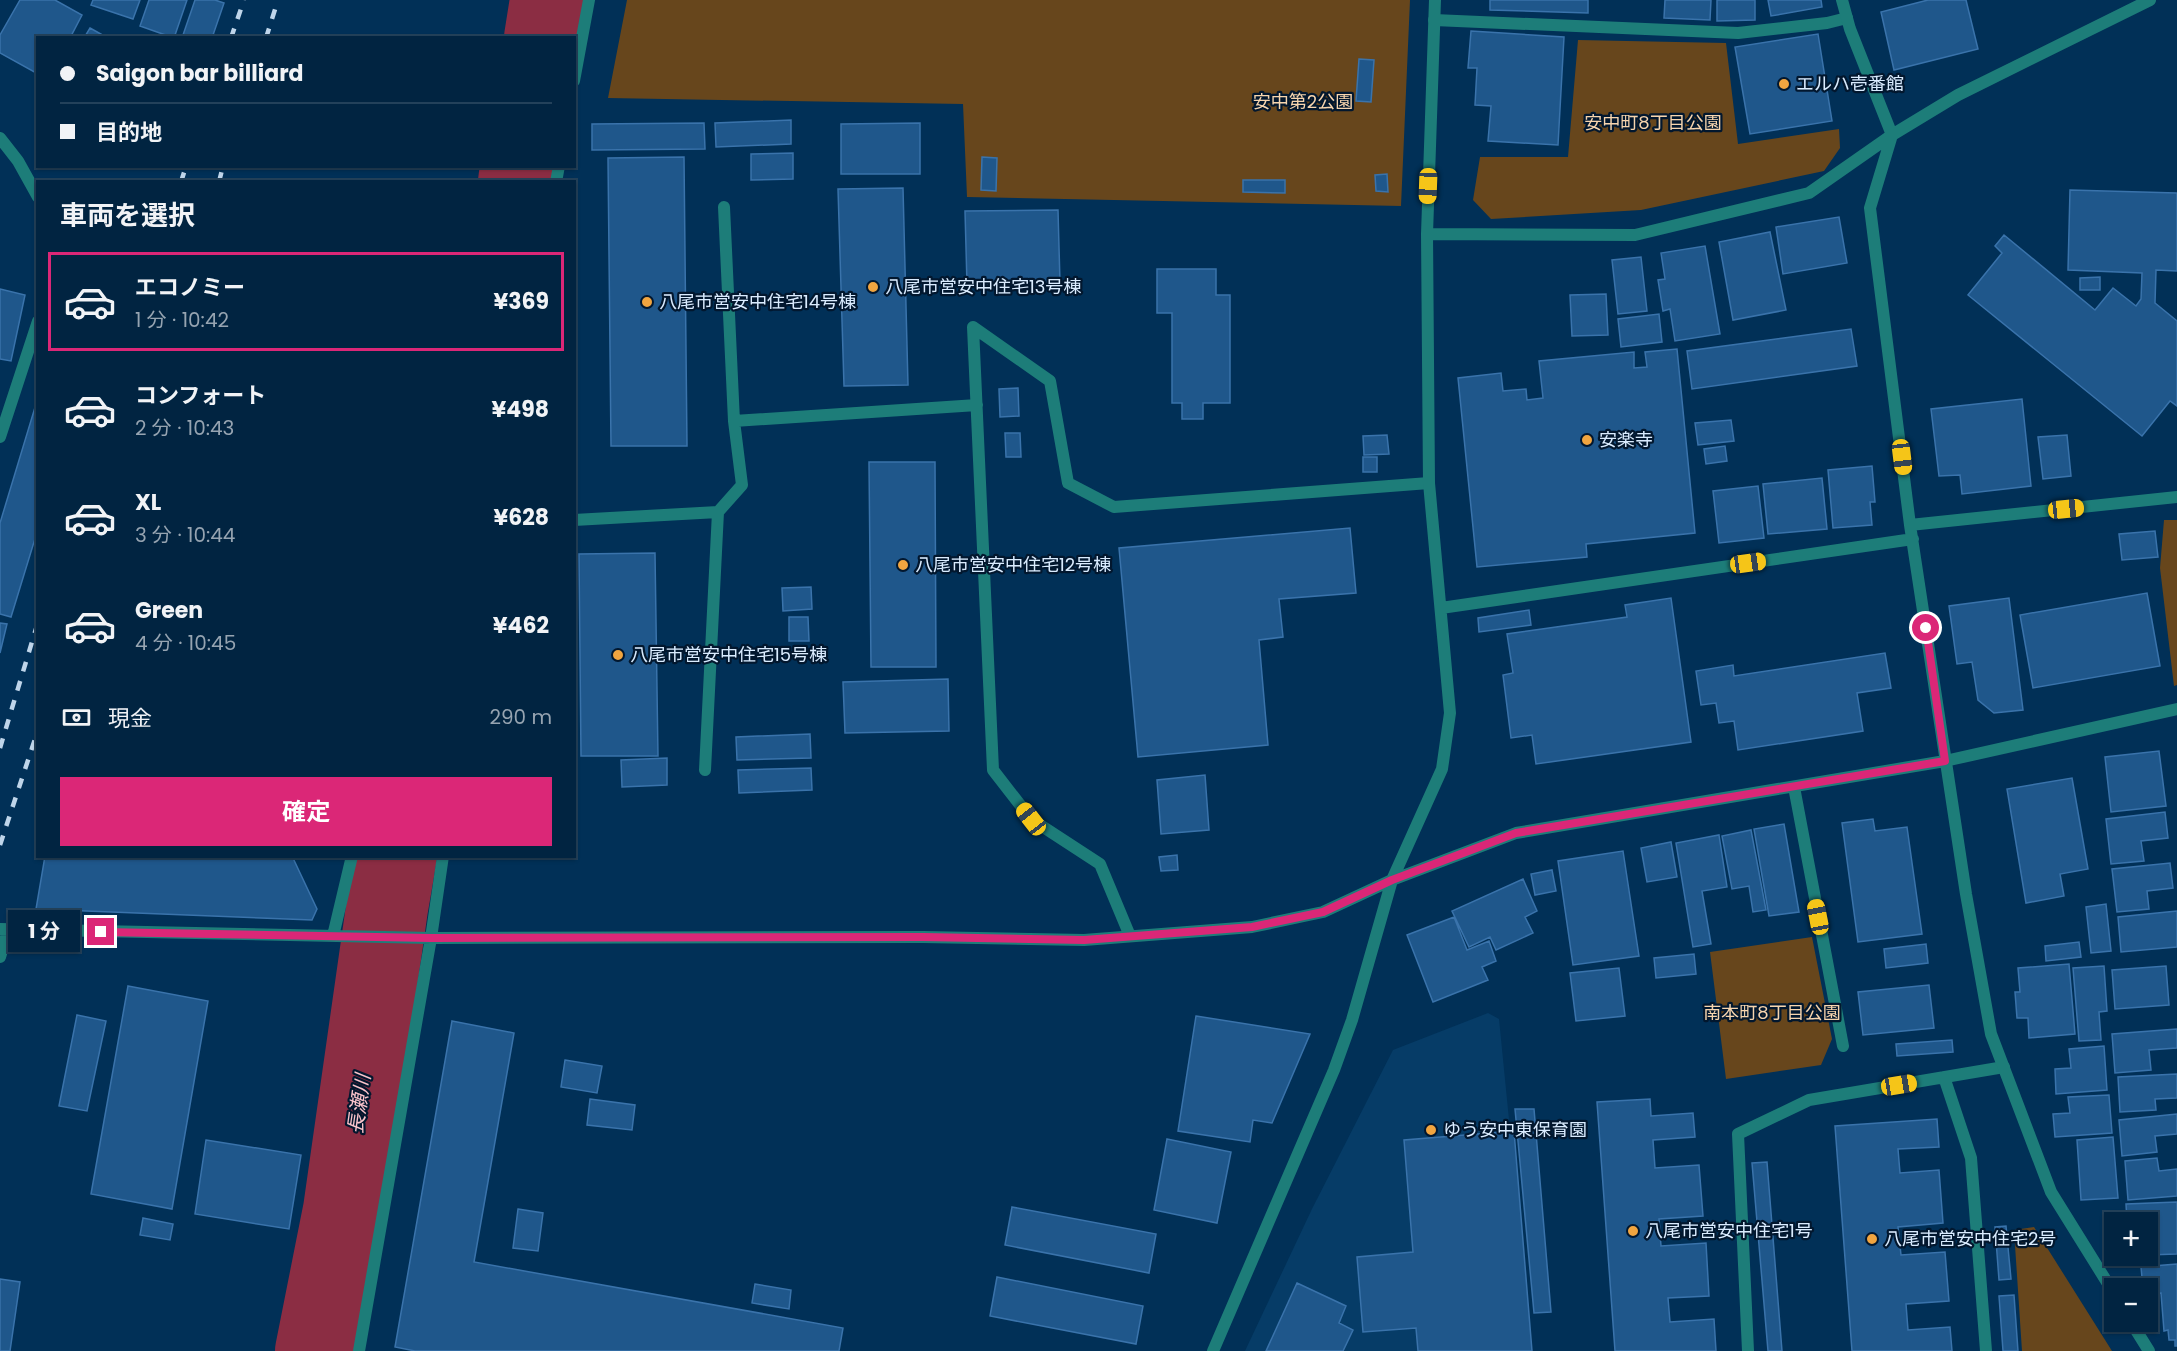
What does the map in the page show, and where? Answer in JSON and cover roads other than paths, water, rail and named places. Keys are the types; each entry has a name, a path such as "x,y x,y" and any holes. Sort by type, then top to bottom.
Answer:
{"street":[{"path":"576,70 589,0"},
{"path":"1213,1351 1334,1070 1352,1020 1392,880 1442,769 1450,713 1429,483 1427,234 1435,0"},
{"path":"1842,0 1850,29 1892,135 1870,208 1912,539 1945,761 1991,1034 2051,1192 2104,1278"},
{"path":"1427,234 1635,235 1809,193 1892,135 1958,94 2150,0"},
{"path":"1434,20 1738,33 1827,23 1847,18"},
{"path":"0,138 18,161 36,193"},
{"path":"705,770 718,512 742,485 734,421 723,207"},
{"path":"0,437 36,327"},
{"path":"1130,936 1100,864 1031,819 993,770 973,327 1050,381 1068,483 1114,507 1429,483"},
{"path":"734,421 977,405"},
{"path":"1910,525 2177,497"},
{"path":"576,520 718,512"},
{"path":"1441,608 1912,539"},
{"path":"0,957 4,930 431,938 923,937 1084,940 1262,925 1323,912 1392,880 1516,833 1945,761 2177,709"},
{"path":"1794,787 1843,1046"},
{"path":"333,936 351,858"},
{"path":"359,1351 431,938 443,858"},
{"path":"1748,1351 1738,1134 1809,1100 2004,1067"},
{"path":"1944,1077 1971,1158 1986,1351"},
{"path":"2138,1332 2150,1351"}],"waterway":[{"name":"長瀬川","path":"545,36 551,0"},
{"name":"長瀬川","path":"519,180 521,168"},
{"name":"長瀬川","path":"316,1351 344,1210 396,858"}],"railway":[{"path":"232,36 244,0"},
{"path":"267,36 278,0"},
{"path":"182,180 185,168"},
{"path":"220,180 222,168"},
{"path":"0,748 36,629"},
{"path":"0,845 36,736"}],"place":[{"name":"エルハ壱番館","path":"1784,84"},
{"name":"八尾市営安中住宅13号棟","path":"873,287"},
{"name":"八尾市営安中住宅14号棟","path":"647,302"},
{"name":"安楽寺","path":"1587,440"},
{"name":"八尾市営安中住宅12号棟","path":"903,565"},
{"name":"八尾市営安中住宅15号棟","path":"618,655"},
{"name":"ゆう安中東保育園","path":"1431,1130"},
{"name":"八尾市営安中住宅1号","path":"1633,1231"},
{"name":"八尾市営安中住宅2号","path":"1872,1239"}],"park label":[{"name":"安中第2公園","path":"1303,102"},
{"name":"安中町8丁目公園","path":"1653,123"},
{"name":"南本町8丁目公園","path":"1772,1013"}]}
